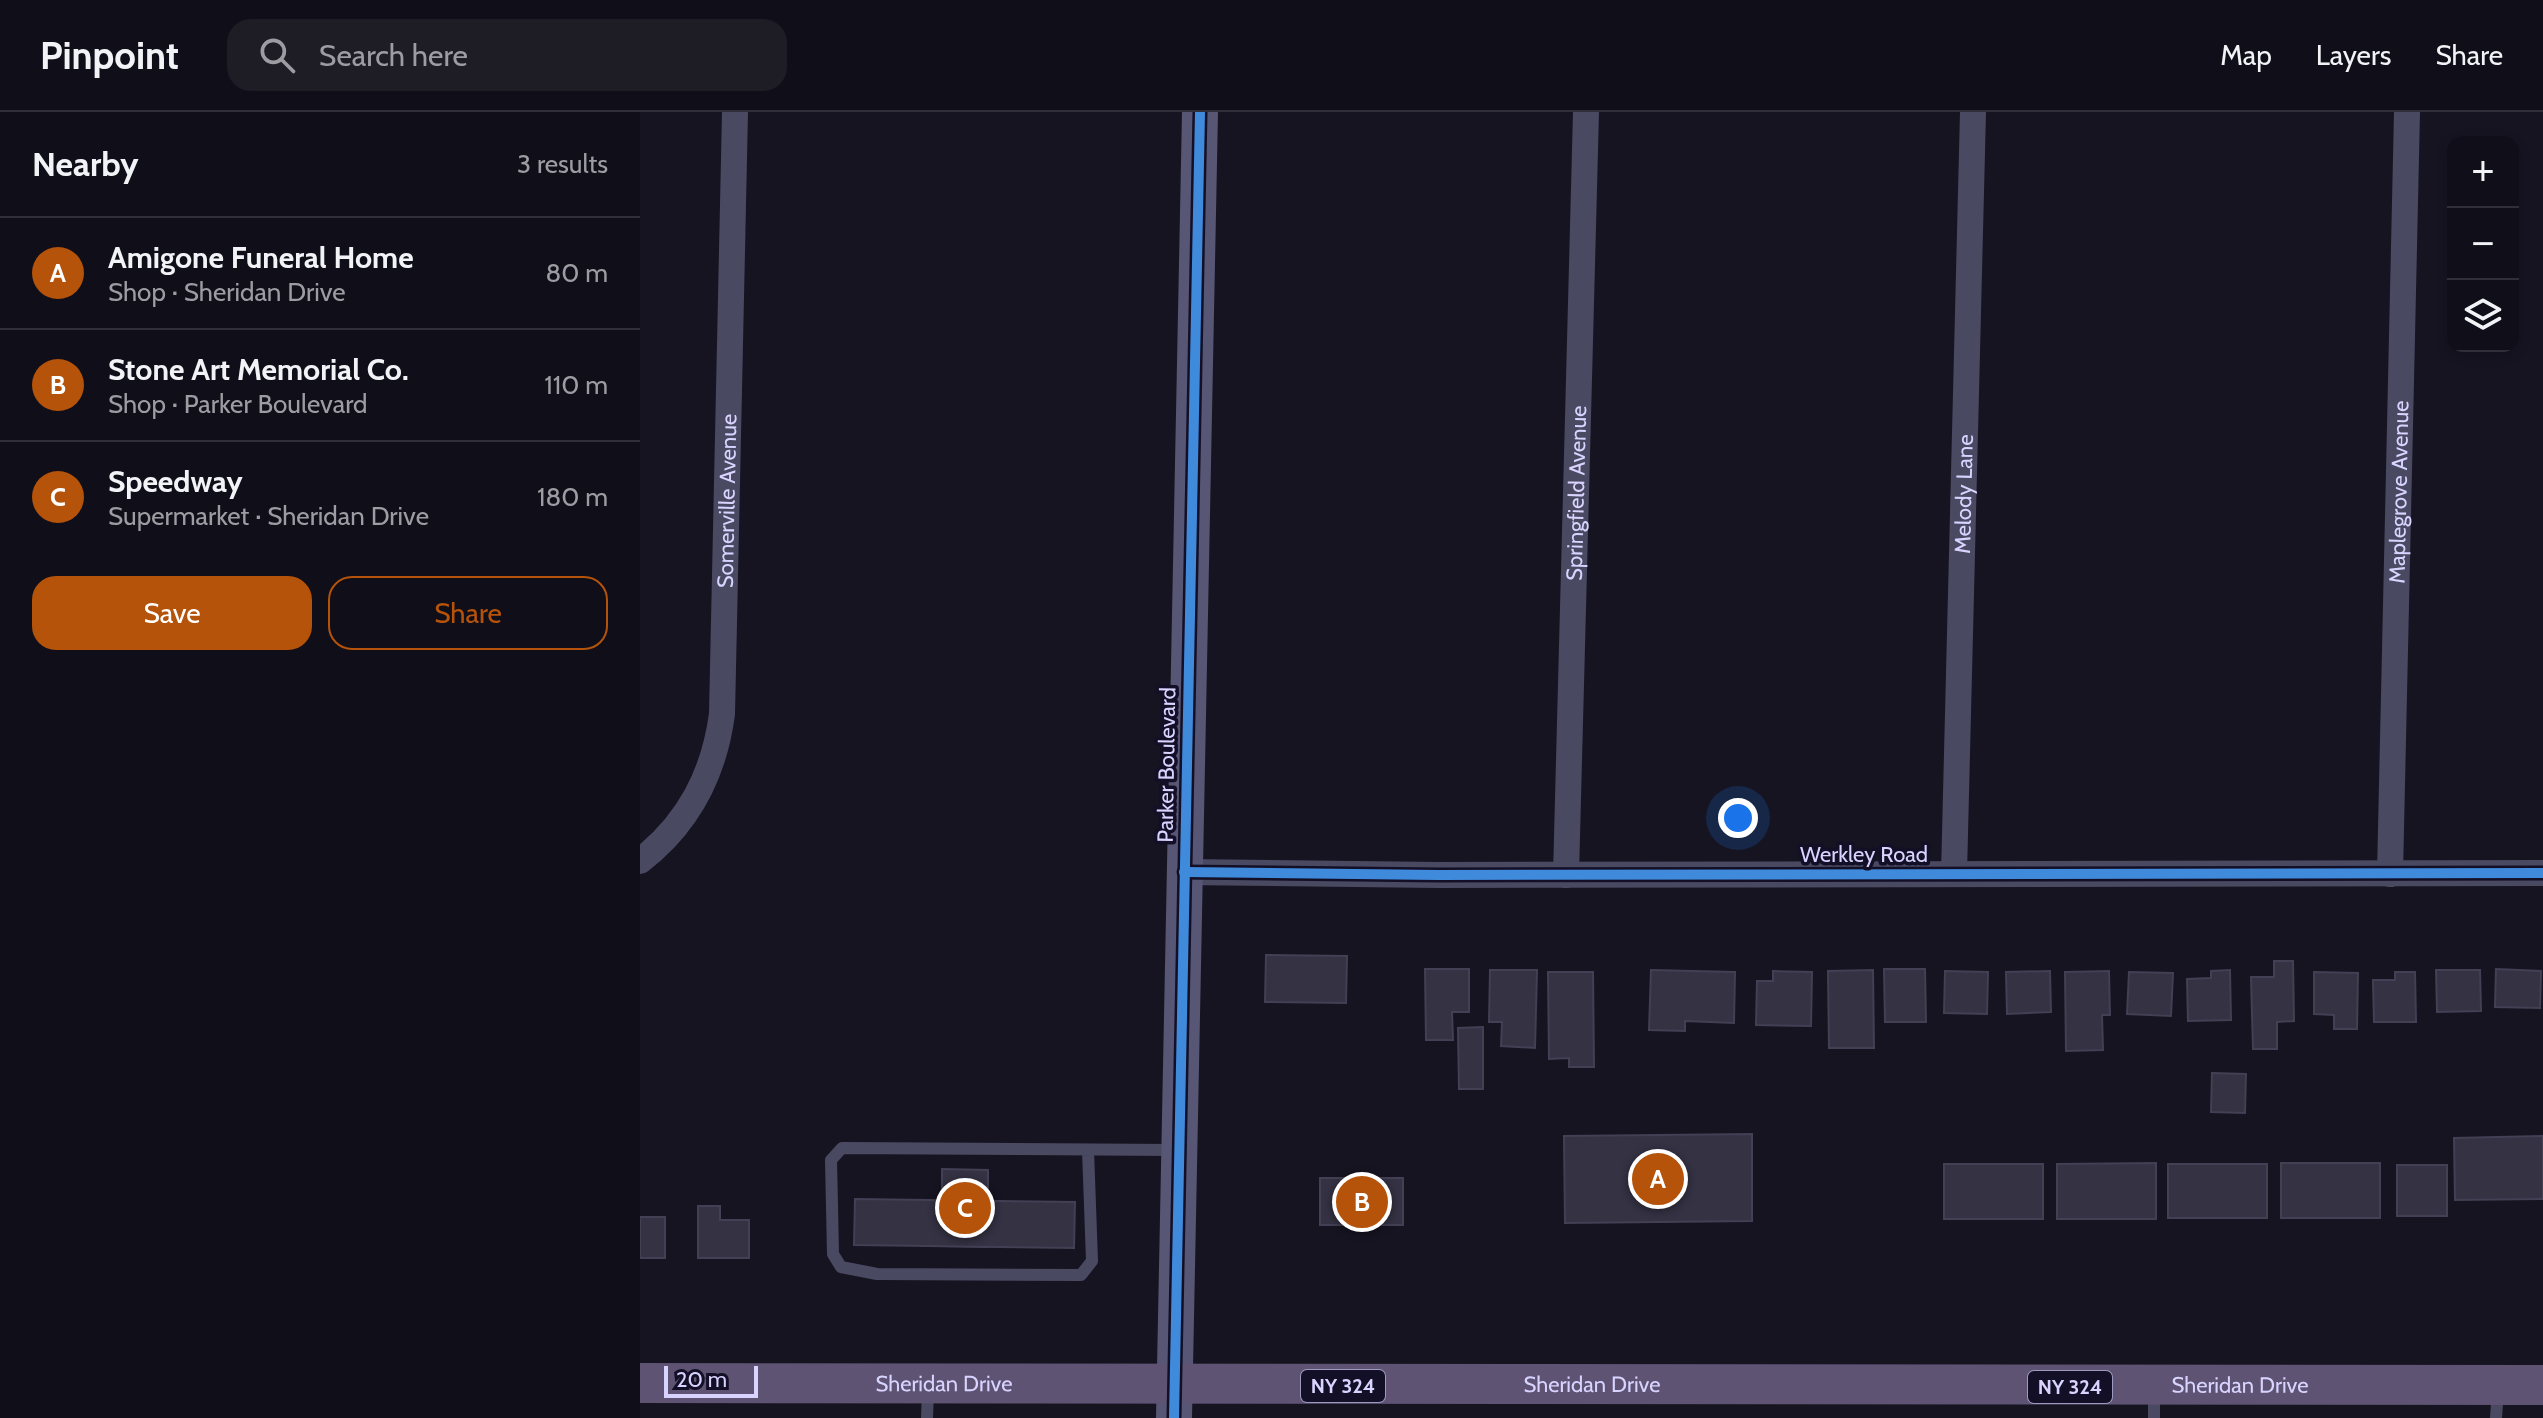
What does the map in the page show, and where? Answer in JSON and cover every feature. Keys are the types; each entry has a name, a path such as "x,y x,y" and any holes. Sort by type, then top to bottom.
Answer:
{"main road":[{"name":"Sheridan Drive","path":"640,1383 928,1402 2497,1402 2543,1385"}],"street":[{"name":"Somerville Avenue","path":"640,861 682,820 702,789 717,752 722,714 735,112"},
{"name":"Parker Boulevard","path":"1174,1402 1200,112"},
{"name":"Springfield Avenue","path":"1566,875 1586,112"},
{"name":"Melody Lane","path":"1954,874 1973,112"},
{"name":"Maplegrove Avenue","path":"2390,874 2407,112"},
{"name":"Werkley Road","path":"1184,872 1566,875 2543,873"}],"lane":[{"path":"1088,1150 1092,1261 1081,1275 877,1274 841,1267 833,1254 831,1160 842,1148 1179,1150"}],"building":[{"path":"1266,955 1347,956 1346,1003 1265,1002"},
{"path":"2274,961 2293,961 2294,1021 2277,1022 2277,1049 2253,1049 2251,977 2274,977"},
{"path":"1425,969 1469,969 1469,1012 1452,1012 1453,1040 1426,1040"},
{"path":"1884,969 1925,969 1926,1022 1885,1022"},
{"path":"2496,969 2541,971 2540,1008 2495,1007"},
{"path":"1490,970 1537,970 1535,1048 1501,1046 1502,1022 1489,1022"},
{"path":"1651,970 1735,972 1734,1023 1685,1021 1685,1031 1649,1030"},
{"path":"1873,970 1874,1048 1829,1048 1828,971"},
{"path":"2230,970 2231,1020 2188,1021 2187,979 2211,978 2211,971"},
{"path":"2436,970 2480,970 2481,1011 2437,1012"},
{"path":"1773,971 1812,972 1811,1026 1756,1025 1757,981 1773,981"},
{"path":"1945,971 1988,972 1987,1014 1944,1013"},
{"path":"2050,971 2051,1012 2007,1014 2006,972"},
{"path":"2109,971 2110,1015 2102,1015 2103,1050 2066,1051 2065,972"},
{"path":"1548,972 1593,972 1594,1067 1569,1067 1569,1058 1549,1059"},
{"path":"2129,972 2173,973 2171,1016 2127,1014"},
{"path":"2314,972 2358,973 2357,1029 2334,1029 2334,1015 2314,1014"},
{"path":"2395,972 2415,972 2416,1022 2374,1022 2373,980 2395,980"},
{"path":"1483,1027 1483,1089 1459,1089 1458,1028"},
{"path":"2212,1073 2246,1074 2245,1113 2211,1112"},
{"path":"1752,1134 1752,1221 1565,1223 1564,1136"},
{"path":"2543,1136 2543,1199 2455,1200 2454,1138"},
{"path":"2156,1163 2156,1219 2057,1219 2057,1164"},
{"path":"2281,1163 2380,1163 2380,1218 2281,1218"},
{"path":"1944,1164 2043,1164 2043,1219 1944,1219"},
{"path":"2168,1164 2267,1164 2267,1218 2168,1218"},
{"path":"2397,1165 2447,1165 2447,1216 2397,1216"},
{"path":"942,1169 988,1170 988,1247 942,1246"},
{"path":"1320,1178 1403,1178 1403,1225 1320,1225"},
{"path":"855,1199 1075,1202 1074,1248 854,1245"},
{"path":"698,1206 720,1206 720,1220 749,1220 749,1258 698,1258"},
{"path":"640,1217 665,1217 665,1258 640,1258"}],"cycle path":[{"path":"1174,1418 1200,112"},
{"path":"1184,872 1439,875 2543,873"}],"place":[{"name":"Amigone Funeral Home","path":"1658,1179"},
{"name":"Stone Art Memorial Co.","path":"1362,1202"},
{"name":"Speedway","path":"965,1208"}]}
